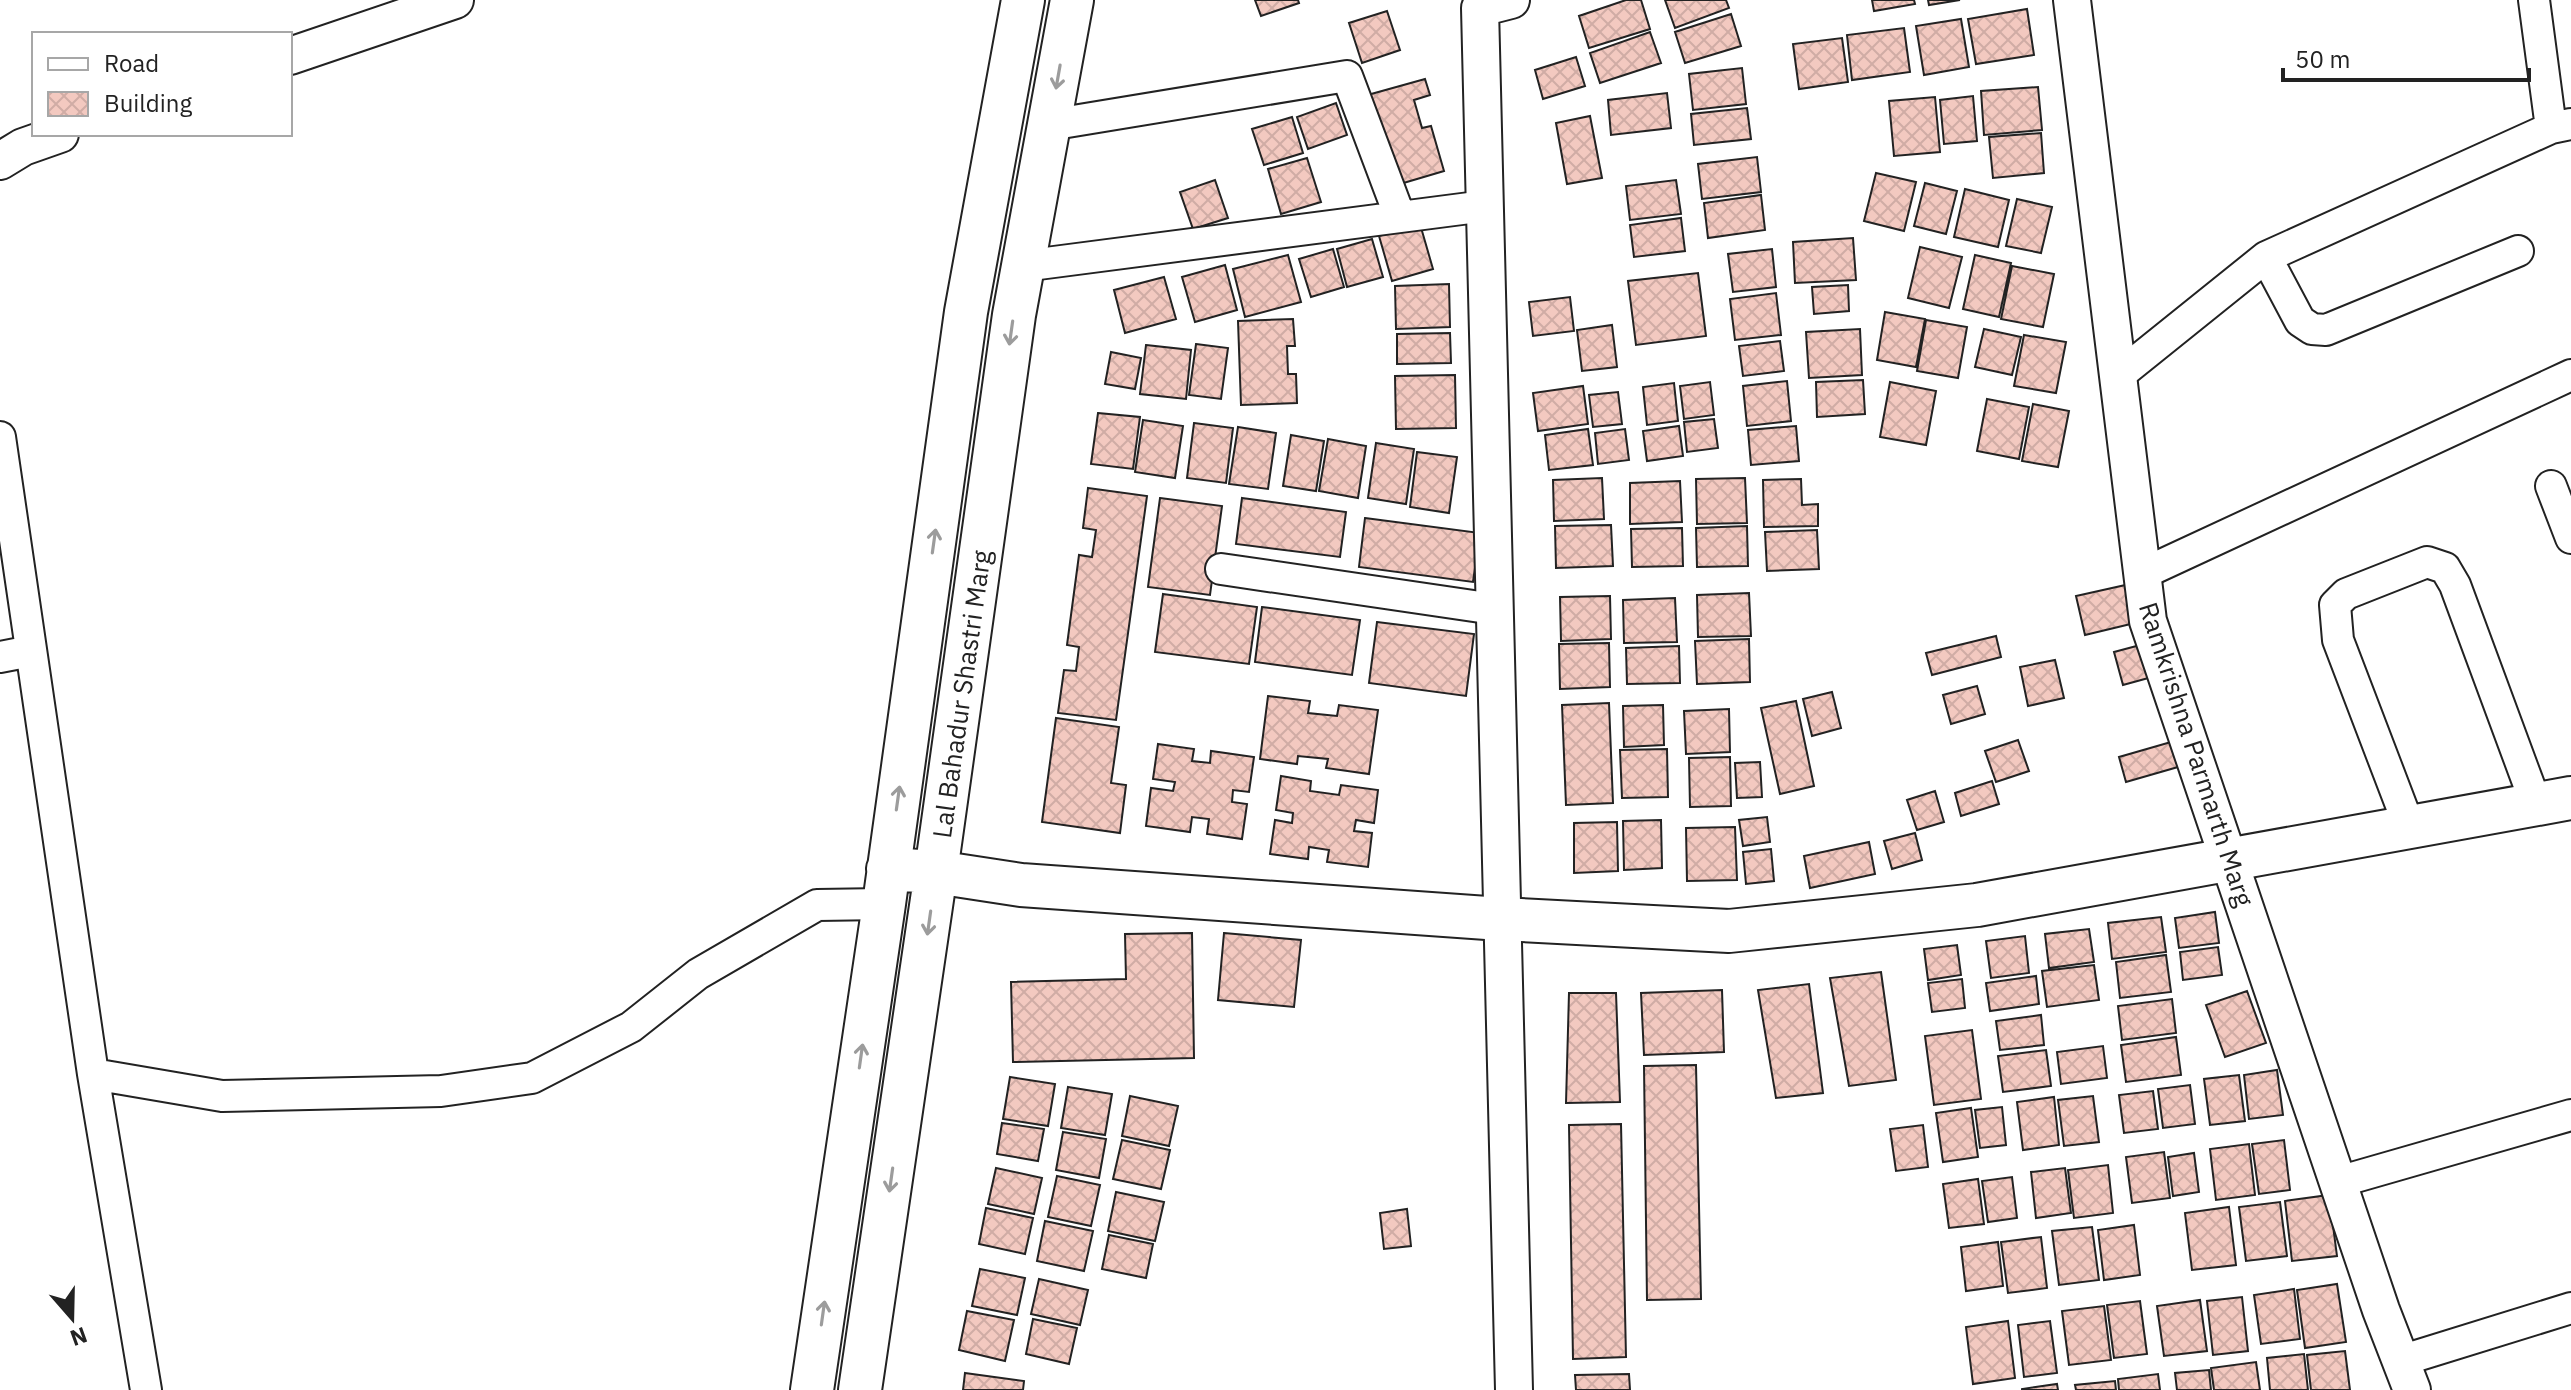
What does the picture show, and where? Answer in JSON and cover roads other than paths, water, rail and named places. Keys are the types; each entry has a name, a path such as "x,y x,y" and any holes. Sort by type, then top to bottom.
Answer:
{"main road":[{"name":"Lal Bahadur Shastri Marg","path":"812,1390 966,312 1023,0"},
{"name":"Lal Bahadur Shastri Marg","path":"860,1390 1023,266 1072,0"},
{"path":"886,886 936,872 1021,885 1501,919 1729,931 1977,905 2554,801"}],"street":[{"path":"292,55 455,0"},
{"path":"1511,0 1480,8 1514,1390"},
{"name":"Ramkrishna Parmarth Marg","path":"2072,0 2148,621 2406,1376"},
{"path":"2118,376 2266,257 2561,126 2534,0"},
{"path":"1049,125 1347,76 1400,217"},
{"path":"0,161 23,147 54,136"},
{"path":"1023,266 1485,206"},
{"path":"2266,257 2300,321 2312,329 2326,330 2518,251"},
{"path":"2142,574 2571,375"},
{"path":"0,437 93,1074 146,1390"},
{"path":"2551,486 2571,538"},
{"path":"2409,826 2338,640 2335,605 2346,594 2427,562 2445,568 2455,585 2554,801"},
{"path":"1221,569 1494,609"},
{"path":"0,657 31,651"},
{"path":"93,1074 222,1096 441,1091 532,1078 631,1027 698,974 817,905 886,886"},
{"path":"2338,1182 2571,1115"},
{"path":"2406,1376 2571,1308"}]}
